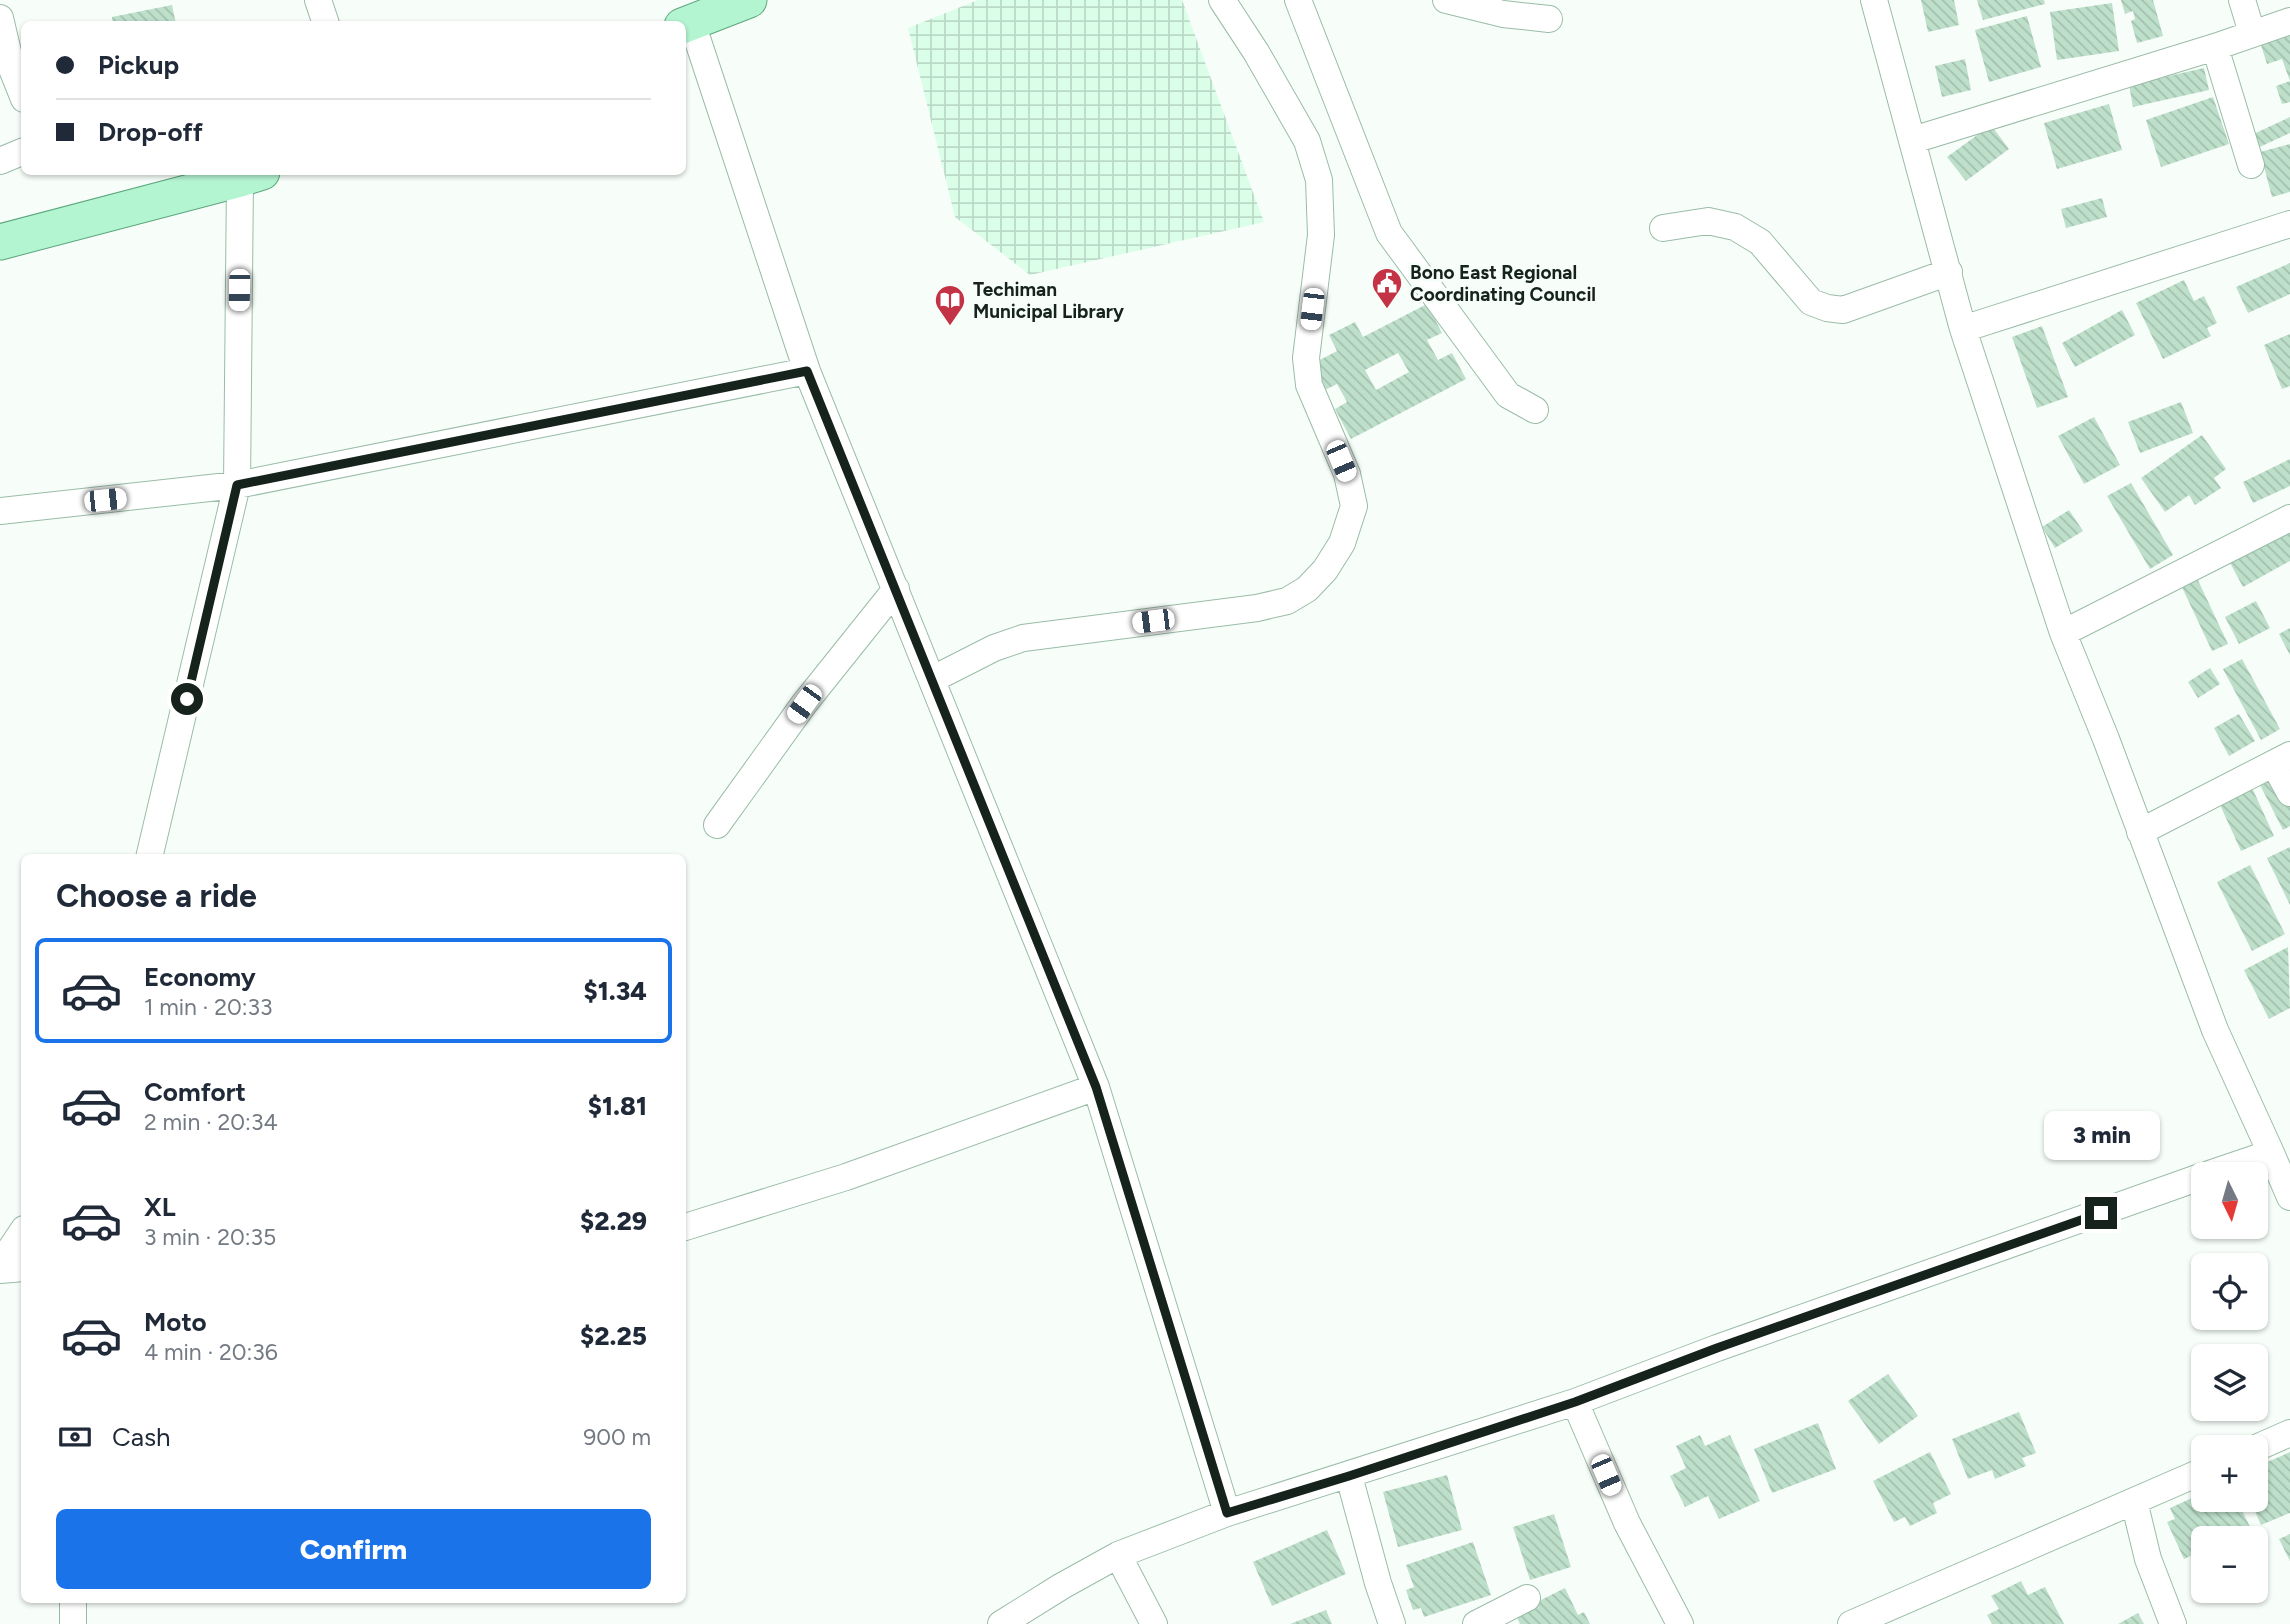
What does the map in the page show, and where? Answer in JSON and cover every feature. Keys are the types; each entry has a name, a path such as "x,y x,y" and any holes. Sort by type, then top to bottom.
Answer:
{"main road":[{"path":"687,25 749,0"},
{"path":"0,242 251,175"}],"street":[{"path":"318,0 325,21"},
{"path":"933,679 995,648 1023,638 1257,608 1287,601 1307,589 1325,570 1342,543 1354,506 1347,474 1310,385 1306,358 1321,235 1319,180 1307,141 1256,52 1222,0"},
{"path":"1298,0 1389,233 1508,395 1535,410"},
{"path":"1446,0 1503,14 1549,19"},
{"path":"1874,0 1963,328 2063,633 2106,739 2215,1030 2290,1197"},
{"path":"2242,0 2252,33"},
{"path":"0,18 12,69 21,92"},
{"path":"1913,140 2290,21"},
{"path":"687,25 807,371 1096,1087 1227,1513"},
{"path":"2214,47 2251,165"},
{"path":"0,161 21,152"},
{"path":"150,854 237,485 251,175"},
{"path":"1664,228 1709,221 1735,228 1760,242 1811,302 1827,308 1843,310 1949,272"},
{"path":"1963,328 2290,224"},
{"path":"0,511 237,485 807,371"},
{"path":"2063,633 2290,518"},
{"path":"717,825 804,704 896,589"},
{"path":"2140,831 2282,759 2290,793"},
{"path":"686,1227 846,1177 1096,1087"},
{"path":"2244,1162 2271,1153"},
{"path":"1001,1624 1118,1555 1227,1513 1575,1402 1717,1348 2191,1180"},
{"path":"21,1234 0,1267 21,1268"},
{"path":"1575,1402 1627,1523 1680,1624"},
{"path":"2268,1443 2290,1433"},
{"path":"1349,1476 1392,1624"},
{"path":"1852,1624 2191,1476"},
{"path":"2134,1501 2148,1559 2173,1624"},
{"path":"1118,1555 1154,1624"},
{"path":"1476,1624 1527,1598"},
{"path":"72,1624 73,1603"}],"shaded area":[{"path":"978,0 1182,0 1264,222 1030,275 955,217 908,28"}],"building":[{"path":"1921,0 1954,0 1959,25 1928,32"},
{"path":"1977,0 2044,0 2045,4 1983,20"},
{"path":"2121,0 2153,0 2163,36 2137,43 2131,21 2135,19 2133,11 2125,14"},
{"path":"2112,3 2119,51 2057,60 2050,12"},
{"path":"172,5 175,21 113,21 112,17"},
{"path":"2027,16 2041,67 1989,82 1975,30"},
{"path":"2290,29 2290,81 2282,59 2267,64 2259,39"},
{"path":"1965,59 1971,90 1942,97 1935,66"},
{"path":"2204,68 2209,90 2133,107 2129,85"},
{"path":"2290,81 2290,102 2282,104 2276,86"},
{"path":"2213,97 2229,144 2161,167 2146,120"},
{"path":"2109,104 2122,150 2057,169 2044,123"},
{"path":"2290,117 2290,133 2253,150 2247,137"},
{"path":"1991,125 2009,149 1966,181 1947,157"},
{"path":"2290,144 2290,192 2272,197 2260,152"},
{"path":"2102,198 2107,217 2066,228 2061,209"},
{"path":"2290,263 2290,294 2248,313 2236,287"},
{"path":"2184,280 2194,301 2204,296 2217,323 2207,328 2211,336 2163,359 2136,303"},
{"path":"1427,304 1442,333 1427,340 1438,360 1452,353 1466,379 1351,439 1335,409 1347,402 1337,384 1325,390 1312,364 1337,351 1329,335 1355,322 1363,337","holes":["1398,353 1409,372 1376,390 1365,370"]},
{"path":"2122,310 2135,335 2075,367 2062,343"},
{"path":"2042,326 2068,397 2037,408 2012,337"},
{"path":"2290,334 2290,386 2282,389 2264,345"},
{"path":"2181,402 2193,433 2140,453 2128,422"},
{"path":"2094,417 2120,465 2084,484 2058,436"},
{"path":"2202,435 2226,469 2214,478 2221,488 2195,505 2189,495 2165,512 2141,478"},
{"path":"2290,459 2290,486 2253,503 2243,482"},
{"path":"2131,483 2173,555 2150,569 2107,496"},
{"path":"2069,510 2083,531 2055,548 2042,527"},
{"path":"2290,525 2290,561 2243,587 2228,559"},
{"path":"2196,576 2228,644 2212,651 2180,583"},
{"path":"2256,601 2270,628 2239,644 2225,617"},
{"path":"2290,628 2290,655 2279,634"},
{"path":"2242,659 2280,729 2261,740 2223,669"},
{"path":"2210,668 2220,684 2198,698 2188,682"},
{"path":"2239,714 2255,741 2229,756 2214,728"},
{"path":"2274,768 2290,799 2290,826 2283,830 2256,777"},
{"path":"2249,781 2274,836 2241,851 2216,796"},
{"path":"2290,847 2290,905 2267,858"},
{"path":"2250,865 2285,934 2252,951 2217,882"},
{"path":"2288,947 2290,1008 2269,1019 2244,970"},
{"path":"1888,1374 1918,1416 1879,1444 1848,1401"},
{"path":"2019,1412 2036,1453 2022,1458 2026,1466 1995,1479 1992,1470 1968,1479 1952,1439"},
{"path":"1818,1423 1836,1469 1772,1493 1754,1449"},
{"path":"1700,1435 1705,1446 1730,1435 1760,1501 1719,1519 1708,1496 1685,1507 1670,1476 1686,1468 1676,1446"},
{"path":"1930,1452 1951,1494 1933,1503 1937,1513 1910,1526 1905,1517 1894,1522 1873,1481"},
{"path":"2290,1452 2290,1513 2261,1525 2255,1512 2268,1512 2268,1462"},
{"path":"1447,1475 1462,1530 1398,1547 1383,1492"},
{"path":"2191,1498 2191,1512 2243,1512 2250,1526 2191,1526 2191,1556 2184,1559 2167,1522 2175,1519 2170,1508"},
{"path":"1554,1514 1571,1567 1530,1580 1513,1527"},
{"path":"1327,1530 1346,1574 1272,1606 1253,1562"},
{"path":"2290,1534 2290,1561 2279,1539"},
{"path":"1473,1542 1491,1595 1424,1617 1421,1608 1413,1610 1406,1590 1414,1587 1406,1565"},
{"path":"2021,1581 2028,1595 2045,1587 2064,1624 1992,1624 1987,1615 1999,1609 1991,1596"},
{"path":"1565,1588 1578,1615 1584,1612 1590,1624 1520,1624 1515,1613"},
{"path":"1326,1610 1332,1624 1290,1624"},
{"path":"2138,1613 2144,1624 2118,1624"}],"place":[{"name":"Bono East Regional Coordinating Council","path":"1387,310"},
{"name":"Techiman Municipal Library","path":"950,327"}],"route":[{"path":"187,699 237,485 807,371 1096,1087 1227,1513 1575,1402 1717,1348 2101,1213"}]}
